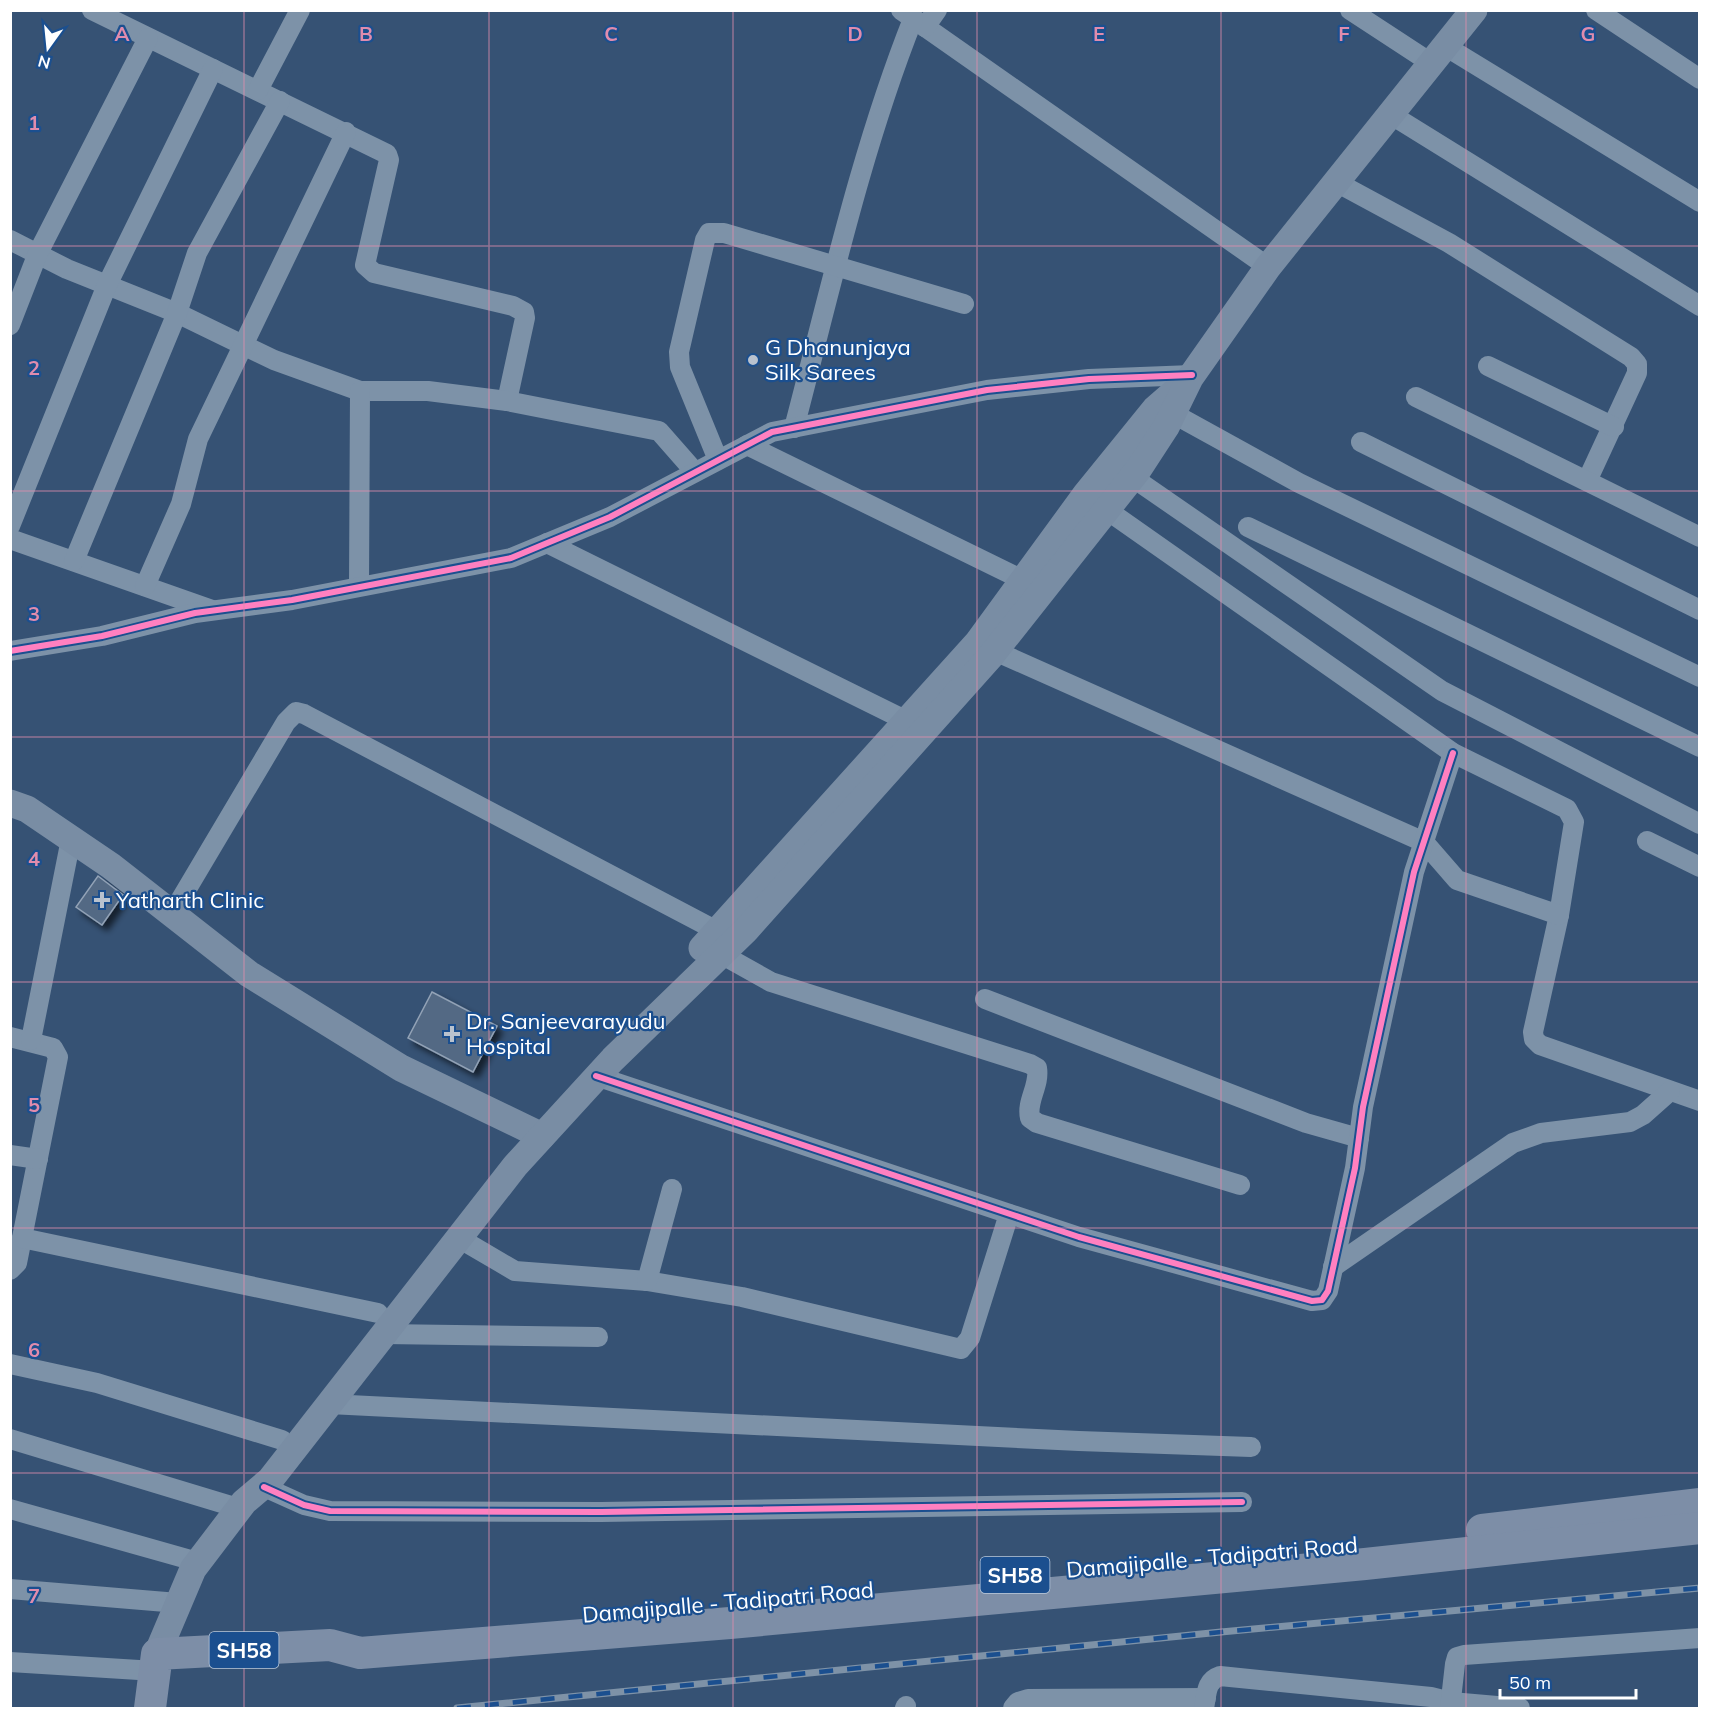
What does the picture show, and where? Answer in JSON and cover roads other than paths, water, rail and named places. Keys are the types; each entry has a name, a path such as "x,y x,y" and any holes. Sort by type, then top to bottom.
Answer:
{"main road":[{"path":"916,725 995,651 1107,510 1166,427 1191,376 1268,267 1474,10"},
{"path":"248,1499 254,1478 282,1440 601,1050 720,943 747,930 819,834 916,725 1086,494 1155,409 1191,376"},
{"path":"10,803 27,809 71,839 249,974 401,1068 535,1133"},
{"path":"150,1708 156,1662 178,1603 198,1562 329,1404 380,1323 457,1237 535,1133 596,1077 720,943"},
{"name":"Damajipalle - Tadipatri Road","path":"156,1662 330,1645 354,1636 1395,1541 1700,1504"},
{"name":"Damajipalle - Tadipatri Road","path":"330,1645 360,1653 719,1624 1365,1564 1700,1528"}],"street":[{"path":"92,10 387,154 389,160 365,258 368,270 513,306 524,312 525,318 507,401"},
{"path":"258,90 300,10"},
{"path":"794,428 836,266 892,71 913,19 937,10"},
{"path":"1350,10 1438,55 1700,202"},
{"path":"1596,10 1700,79"},
{"path":"913,19 1268,267"},
{"path":"10,326 38,253 148,38"},
{"path":"10,526 107,285 213,69"},
{"path":"74,561 177,313 197,253 280,101"},
{"path":"1390,114 1700,306"},
{"path":"145,586 181,504 198,439 245,346 346,132"},
{"path":"1336,182 1449,243 1631,357 1637,364 1637,374 1587,481"},
{"path":"718,460 680,367 679,352 705,240 709,233 724,233 964,304"},
{"path":"10,240 67,269 177,313 274,360 360,391 428,391 507,401 659,431 694,472"},
{"path":"1488,366 1614,427"},
{"path":"10,651 102,636 214,610 292,600 511,558 610,517 772,432 987,390 1089,379 1191,376"},
{"path":"359,586 360,391"},
{"path":"1416,397 1700,537"},
{"path":"1172,413 1299,483 1700,677"},
{"path":"1361,442 1700,610"},
{"path":"747,445 1023,580"},
{"path":"1132,477 1442,691 1700,824"},
{"path":"1107,510 1453,753 1567,809 1574,822 1558,915 1533,1032 1534,1040 1540,1045 1700,1101"},
{"path":"1248,527 1700,747"},
{"path":"10,539 214,610"},
{"path":"547,543 916,725"},
{"path":"995,651 1424,842 1457,880 1558,915"},
{"path":"172,914 286,722 296,712 304,714 720,943 771,982 1030,1064 1037,1068 1038,1075 1028,1110 1030,1118 1037,1123 1240,1185"},
{"path":"596,1077 1079,1237 1312,1301 1322,1300 1328,1291 1355,1168 1359,1138 1412,883 1453,753"},
{"path":"31,1040 71,839"},
{"path":"1647,841 1700,867"},
{"path":"985,999 1306,1123 1359,1138"},
{"path":"10,1037 31,1040 53,1047 58,1057 17,1263 10,1270"},
{"path":"1333,1268 1513,1143 1541,1133 1630,1122 1642,1115 1670,1091"},
{"path":"10,1155 38,1160"},
{"path":"647,1281 672,1189"},
{"path":"457,1237 515,1271 647,1281 742,1297 961,1349 970,1338 1009,1214"},
{"path":"22,1238 380,1323 598,1337"},
{"path":"10,1364 97,1383 282,1440"},
{"path":"329,1404 1079,1442 1251,1447"},
{"path":"10,1438 248,1499 304,1505 330,1511 601,1512 1242,1502"},
{"path":"10,1509 198,1562"},
{"path":"10,1589 178,1603"},
{"path":"1450,1705 1455,1664 1457,1657 1464,1655 1700,1638"},
{"path":"10,1662 156,1662"},
{"path":"1013,1708 1018,1702 1028,1699 1205,1703 1208,1684 1213,1678 1220,1676 1431,1697 1450,1705 1520,1708"}],"railway":[{"path":"457,1708 1221,1632 1700,1588"}],"place":[{"name":"G Dhanunjaya Silk Sarees","path":"753,360"},
{"name":"Yatharth Clinic","path":"102,900"},
{"name":"Dr. Sanjeevarayudu Hospital","path":"452,1034"}]}
